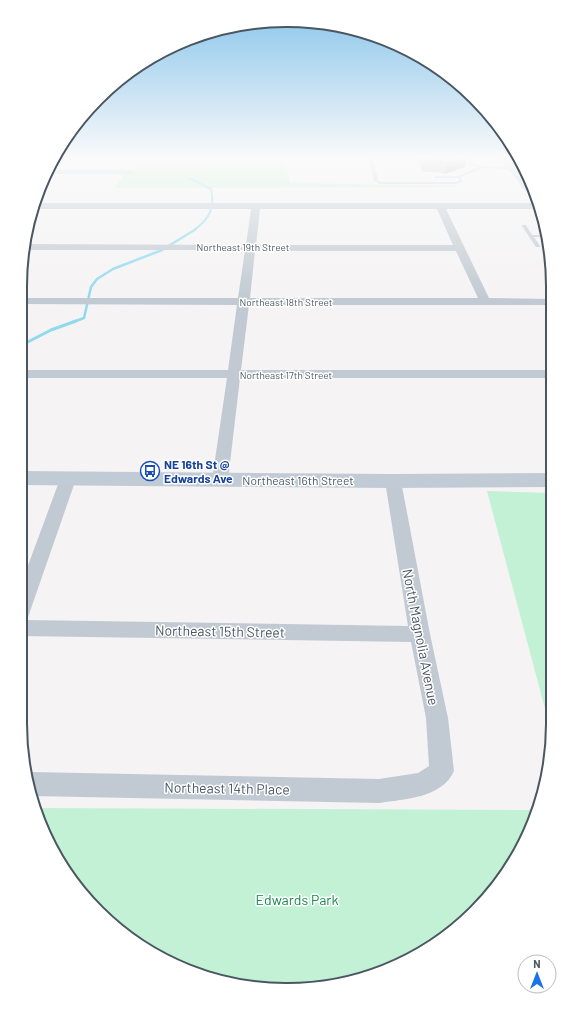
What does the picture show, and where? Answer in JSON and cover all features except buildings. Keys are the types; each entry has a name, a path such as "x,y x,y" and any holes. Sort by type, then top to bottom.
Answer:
{"street":[{"path":"40,206 533,206"},
{"path":"220,480 256,206"},
{"path":"440,206 485,302"},
{"name":"Northeast 19th Street","path":"30,247 460,248"},
{"name":"Northeast 18th Street","path":"27,301 546,302"},
{"name":"Northeast 17th Street","path":"27,374 546,374"},
{"name":"Northeast 16th Street","path":"27,478 392,481 546,480"},
{"path":"27,595 68,479"},
{"name":"North Magnolia Avenue","path":"392,481 437,718 442,771 423,784"},
{"name":"Northeast 15th Street","path":"27,628 420,634"},
{"name":"Northeast 14th Place","path":"34,784 379,791 423,784"}],"lane":[{"path":"524,226 538,246"},
{"path":"531,236 541,236"}],"green space":[{"path":"487,491 546,493 546,712"},
{"name":"Edwards Park","path":"41,808 531,810 511,853 482,895 458,919 431,939 386,963 354,974 320,981 286,983 253,981 219,974 187,963 142,939 115,919 91,895 62,853"}],"waterway":[{"path":"194,230 207,217 212,204"},
{"path":"73,322 84,318 91,287 97,279 113,269 162,250 196,229"},
{"path":"27,342 51,330 76,321"}],"place":[{"name":"NE 16th St @ Edwards Ave","path":"150,471"}]}
